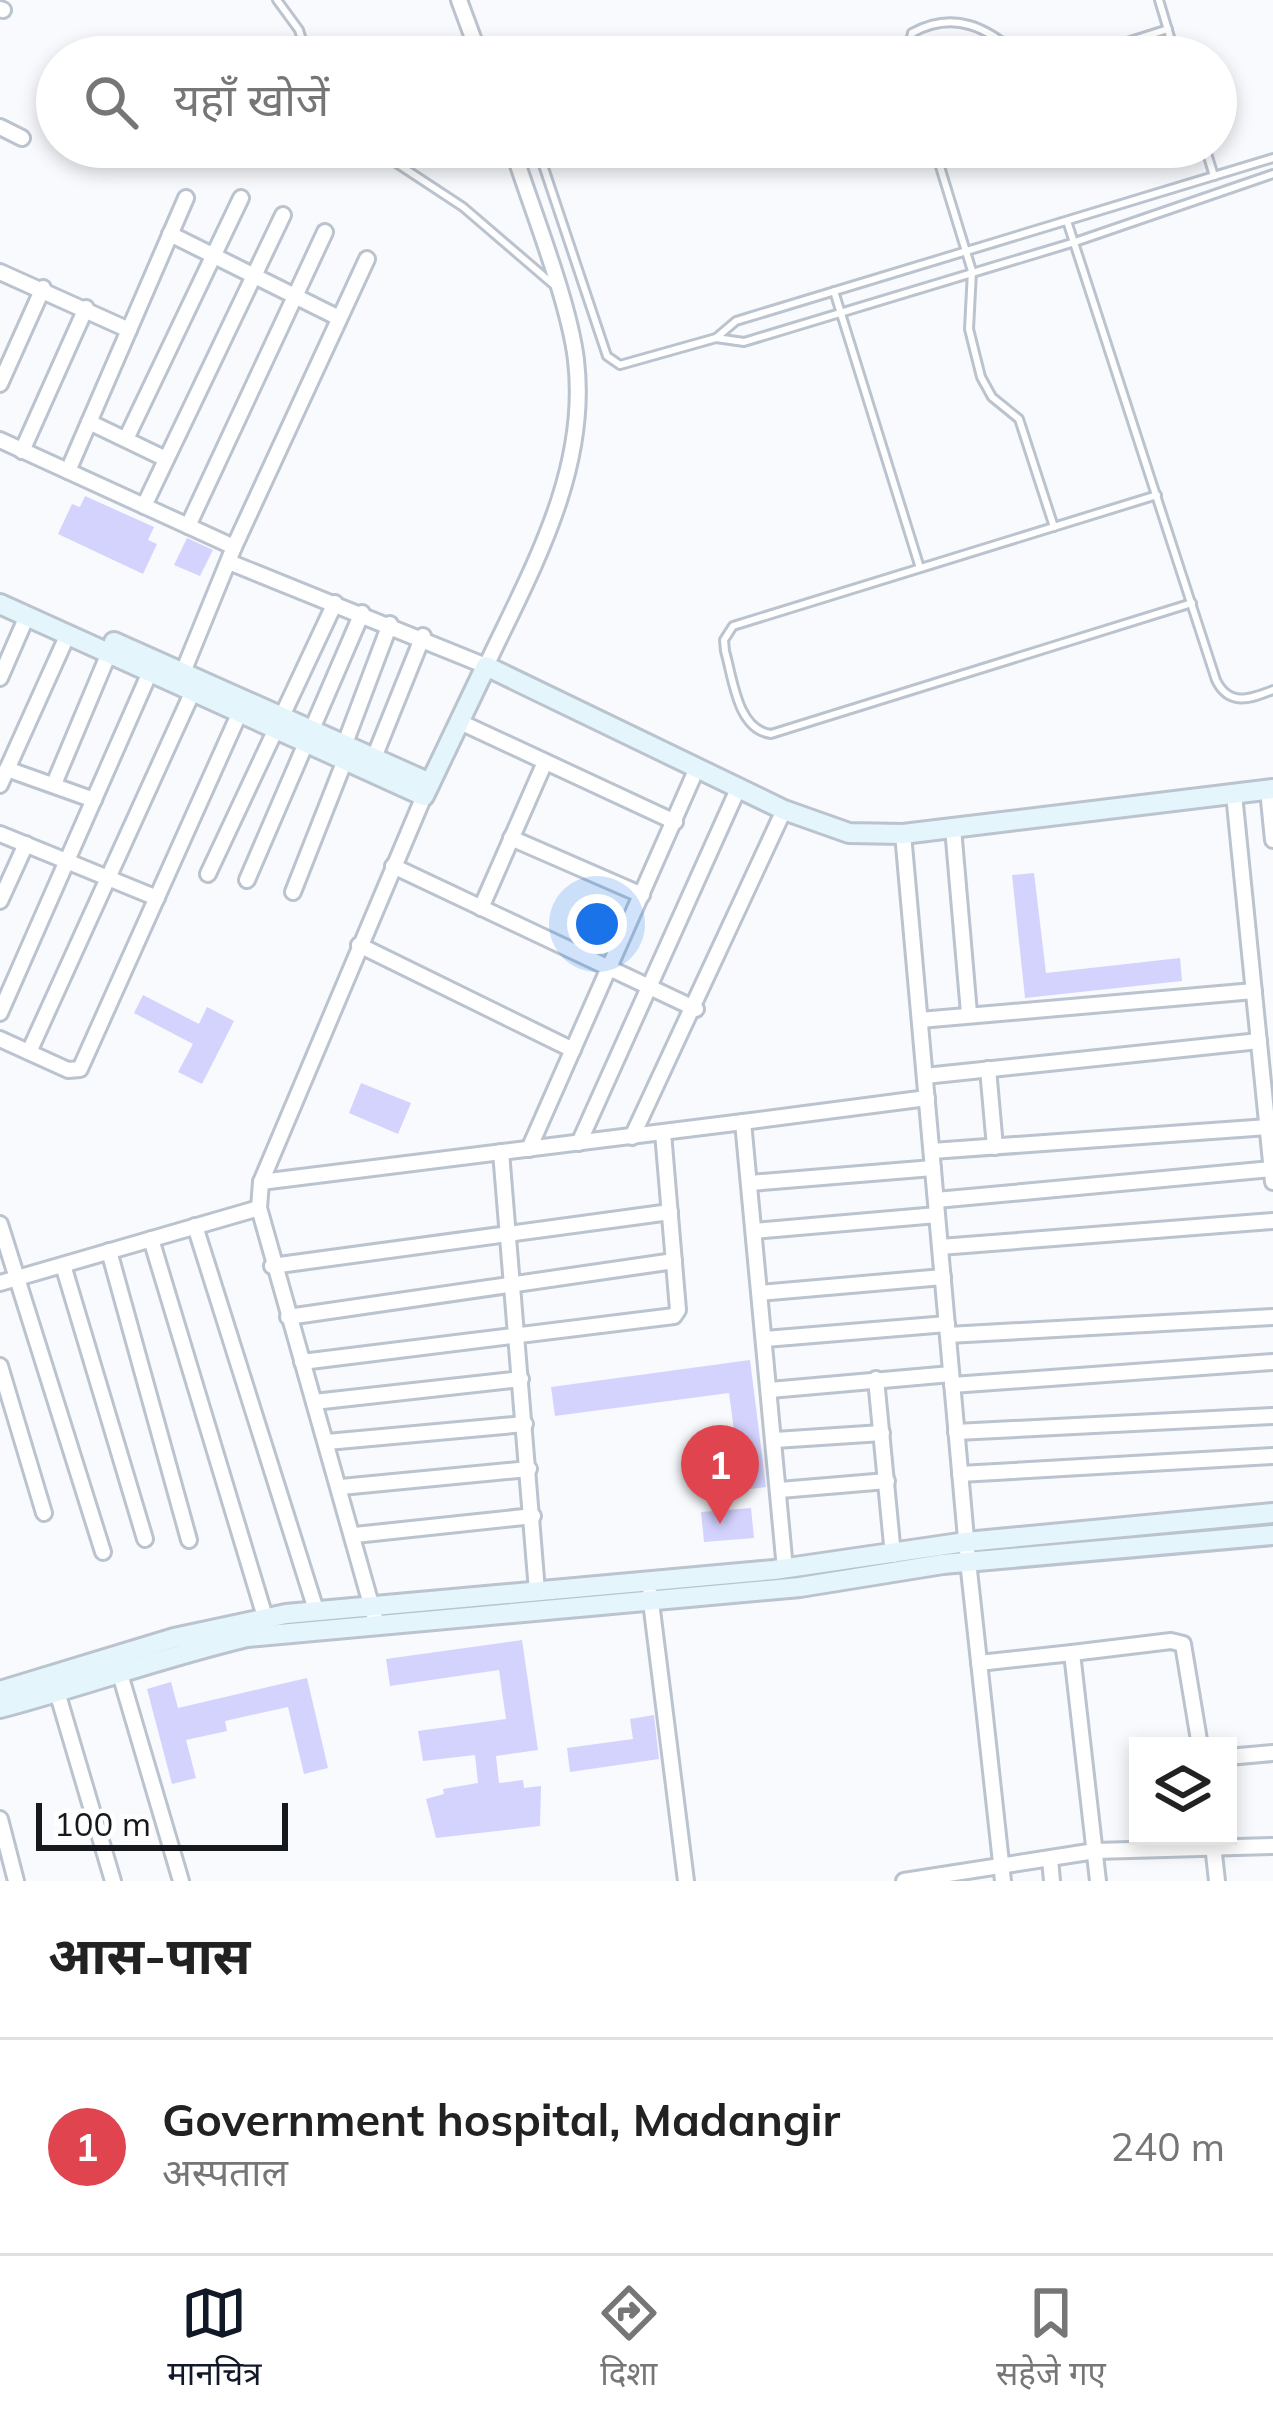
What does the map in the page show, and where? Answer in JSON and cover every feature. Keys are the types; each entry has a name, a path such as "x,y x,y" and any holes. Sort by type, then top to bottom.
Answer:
{"street":[{"path":"459,0 472,36"},
{"path":"0,127 22,138"},
{"path":"373,1614 355,1534 272,1266 259,1208 261,1182 393,866 538,557 578,435 576,355 518,168"},
{"path":"68,471 186,198"},
{"path":"126,440 241,198"},
{"path":"144,506 284,215"},
{"path":"188,526 325,232"},
{"path":"170,234 339,318"},
{"path":"29,1052 108,878 231,554 367,260"},
{"path":"0,272 129,330"},
{"path":"0,384 43,288"},
{"path":"22,451 86,308"},
{"path":"89,422 166,460"},
{"path":"0,440 188,526 231,554 335,603 486,666 784,810 849,833 903,834 1271,790 1273,840"},
{"path":"0,591 239,712 278,722"},
{"path":"208,874 335,603"},
{"path":"0,604 428,789"},
{"path":"247,880 362,613"},
{"path":"0,678 27,616"},
{"path":"293,892 390,624"},
{"path":"0,785 68,634"},
{"path":"372,764 423,637"},
{"path":"54,784 110,653"},
{"path":"0,1013 151,672"},
{"path":"0,1039 68,1070 80,1069 239,712"},
{"path":"460,722 675,823"},
{"path":"481,908 545,762"},
{"path":"529,1149 697,768"},
{"path":"8,769 94,800"},
{"path":"579,1143 738,789"},
{"path":"1234,794 1273,1182"},
{"path":"632,1137 696,1009 784,810"},
{"path":"953,828 969,1013"},
{"path":"0,834 157,898"},
{"path":"903,834 967,1552 1002,1874"},
{"path":"512,838 642,895"},
{"path":"0,901 26,844"},
{"path":"393,866 696,1009"},
{"path":"359,945 573,1050"},
{"path":"920,1020 1254,992"},
{"path":"925,1076 1259,1041"},
{"path":"988,1069 995,1147"},
{"path":"261,1182 927,1098"},
{"path":"743,1123 785,1569"},
{"path":"932,1151 1268,1127"},
{"path":"302,1362 674,1316 678,1310 663,1132"},
{"path":"502,1152 538,1591"},
{"path":"750,1183 933,1168"},
{"path":"754,1231 1272,1169"},
{"path":"0,1283 259,1208"},
{"path":"272,1266 670,1212"},
{"path":"940,1247 1273,1221"},
{"path":"0,1225 103,1552"},
{"path":"196,1226 316,1610"},
{"path":"151,1239 265,1617"},
{"path":"109,1251 189,1540"},
{"path":"288,1317 674,1261"},
{"path":"63,1265 145,1539"},
{"path":"760,1293 943,1277"},
{"path":"765,1339 1273,1317"},
{"path":"770,1390 876,1379 1273,1362"},
{"path":"0,1366 44,1513"},
{"path":"314,1402 521,1378"},
{"path":"876,1379 893,1555"},
{"path":"956,1432 1273,1416"},
{"path":"327,1442 525,1424"},
{"path":"775,1440 882,1433"},
{"path":"960,1474 1273,1456"},
{"path":"341,1487 529,1469"},
{"path":"780,1490 887,1481"},
{"path":"0,1690 120,1674 164,1656 247,1637 538,1591 800,1587 967,1552 1273,1513"},
{"path":"355,1534 532,1516"},
{"path":"0,1708 173,1638 316,1610 373,1614 650,1590 893,1555 1273,1535"},
{"path":"650,1590 686,1881"},
{"path":"979,1664 1172,1641 1183,1644 1198,1737"},
{"path":"1072,1653 1098,1881"},
{"path":"120,1674 181,1881"},
{"path":"55,1685 113,1881"},
{"path":"1237,1756 1273,1753"},
{"path":"0,1819 16,1881"},
{"path":"1237,1843 1273,1846"},
{"path":"904,1881 1002,1874 1050,1859 1170,1845"},
{"path":"1213,1845 1217,1881"},
{"path":"1050,1859 1052,1881"}],"lane":[{"path":"277,0 301,36"},
{"path":"1159,0 1170,36"},
{"path":"911,36 952,22 986,29 994,36"},
{"path":"1146,36 1168,29"},
{"path":"716,338 736,320 1273,158"},
{"path":"403,168 463,208 555,286"},
{"path":"544,168 609,361 626,364 716,338 744,342 1075,242 1273,174"},
{"path":"940,168 972,271 969,329 981,377 992,398 1019,419 1054,527"},
{"path":"1212,168 1214,176"},
{"path":"1067,220 1221,691 1241,700 1273,690"},
{"path":"834,291 920,568"},
{"path":"1156,495 733,626 724,640 725,651 752,728 771,734 1192,603"}],"building":[{"path":"85,496 154,527 148,540 157,544 143,574 58,534 72,504 80,507"},
{"path":"187,538 213,550 200,576 174,565"},
{"path":"1034,873 1046,973 1180,958 1182,981 1025,998 1012,875"},
{"path":"143,995 199,1024 207,1007 234,1021 202,1084 178,1072 193,1044 134,1013"},
{"path":"361,1083 411,1103 398,1134 349,1113"},
{"path":"750,1360 766,1487 742,1490 729,1393 555,1416 551,1387"},
{"path":"751,1508 754,1538 704,1542 701,1512"},
{"path":"522,1640 538,1750 496,1756 499,1783 523,1780 524,1788 541,1786 540,1826 436,1838 426,1799 444,1794 443,1789 478,1783 475,1755 423,1761 418,1731 506,1719 499,1670 390,1686 386,1659"},
{"path":"307,1678 328,1768 304,1774 288,1707 225,1721 227,1731 186,1740 196,1778 172,1784 147,1689 171,1682 178,1708"},
{"path":"654,1715 659,1759 570,1772 567,1748 633,1739 630,1719"}],"place":[{"name":"Government hospital, Madangir","path":"720,1524"}]}
